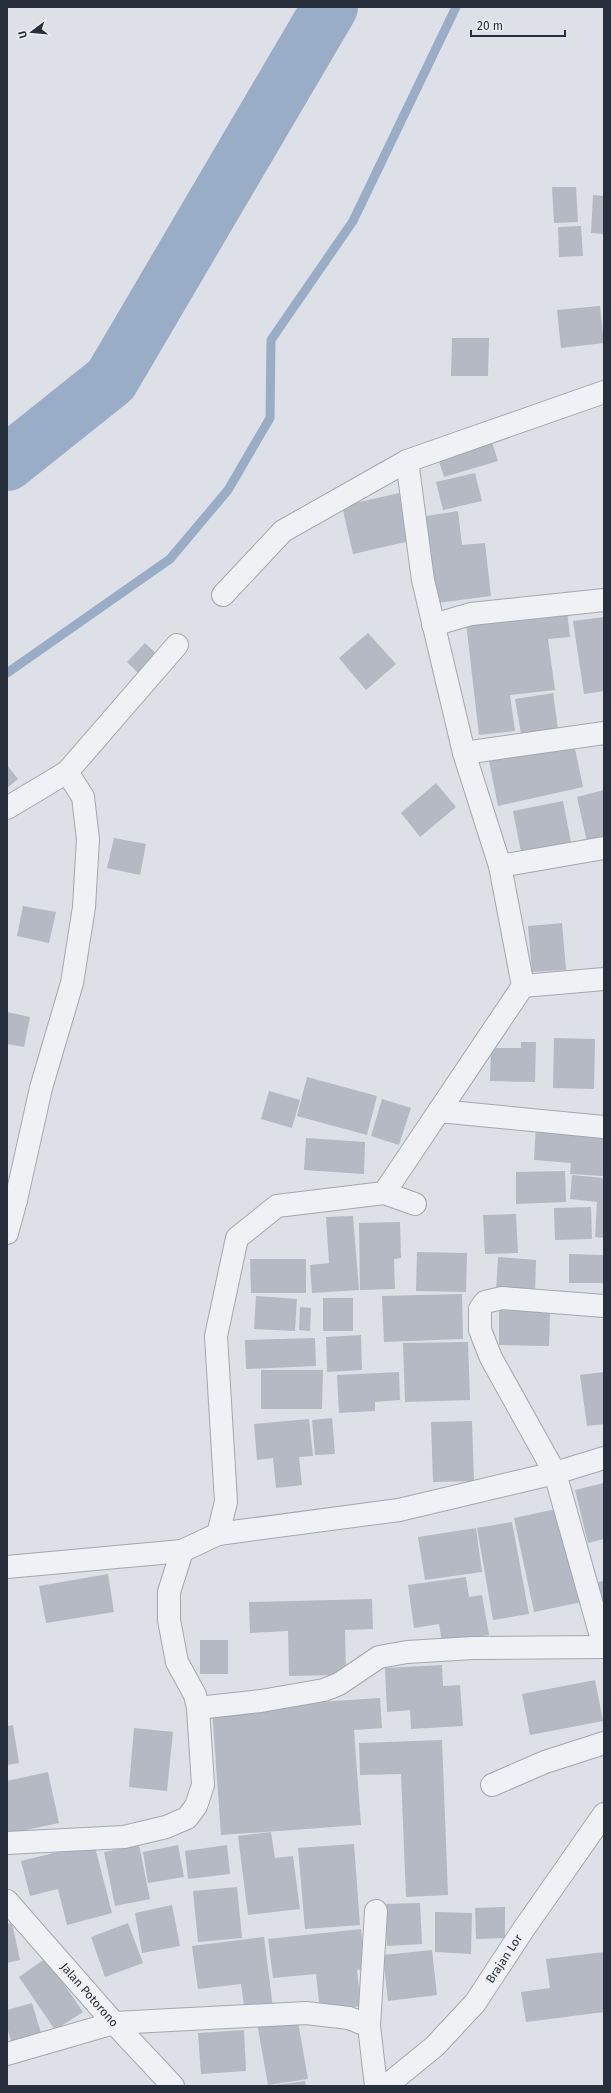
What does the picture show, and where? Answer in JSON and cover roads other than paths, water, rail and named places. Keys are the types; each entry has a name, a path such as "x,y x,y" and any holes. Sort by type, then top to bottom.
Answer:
{"street":[{"path":"222,595 283,531 407,462 604,392"},
{"path":"384,1193 523,986 500,866 464,753 422,580 407,462"},
{"path":"433,625 470,614 604,600"},
{"path":"7,808 67,772 177,645"},
{"path":"464,753 604,733"},
{"path":"7,1233 11,1198 72,983 84,907 88,839 83,797 67,772"},
{"path":"500,866 604,848"},
{"path":"523,986 604,979"},
{"path":"439,1111 604,1127"},
{"path":"218,1534 226,1502 216,1336 237,1238 277,1206 384,1193 414,1204"},
{"path":"198,1708 261,1701 324,1690 339,1684 379,1658 407,1652 473,1648 604,1647 555,1473 491,1358 480,1330 480,1309 485,1302 502,1298 604,1306"},
{"path":"7,1567 182,1551 218,1534 399,1510 555,1473 604,1458"},
{"path":"7,1843 124,1837 166,1828 187,1818 196,1806 203,1785 198,1708 195,1695 177,1662 169,1620 169,1592 182,1551"},
{"path":"492,1785 545,1762 604,1743"},
{"name":"Brajan Lor","path":"386,2086 435,2046 475,2003 523,1930 604,1814"},
{"name":"Jalan Potorono","path":"7,1901 114,2023 174,2086"},
{"path":"376,1910 369,2026 376,2086"},
{"path":"7,2054 114,2023 306,2013 350,2018 369,2026"}],"waterway":[{"path":"7,463 111,380 330,7"},
{"path":"7,673 170,559 228,490 270,418 271,340 353,221 456,7"}]}
